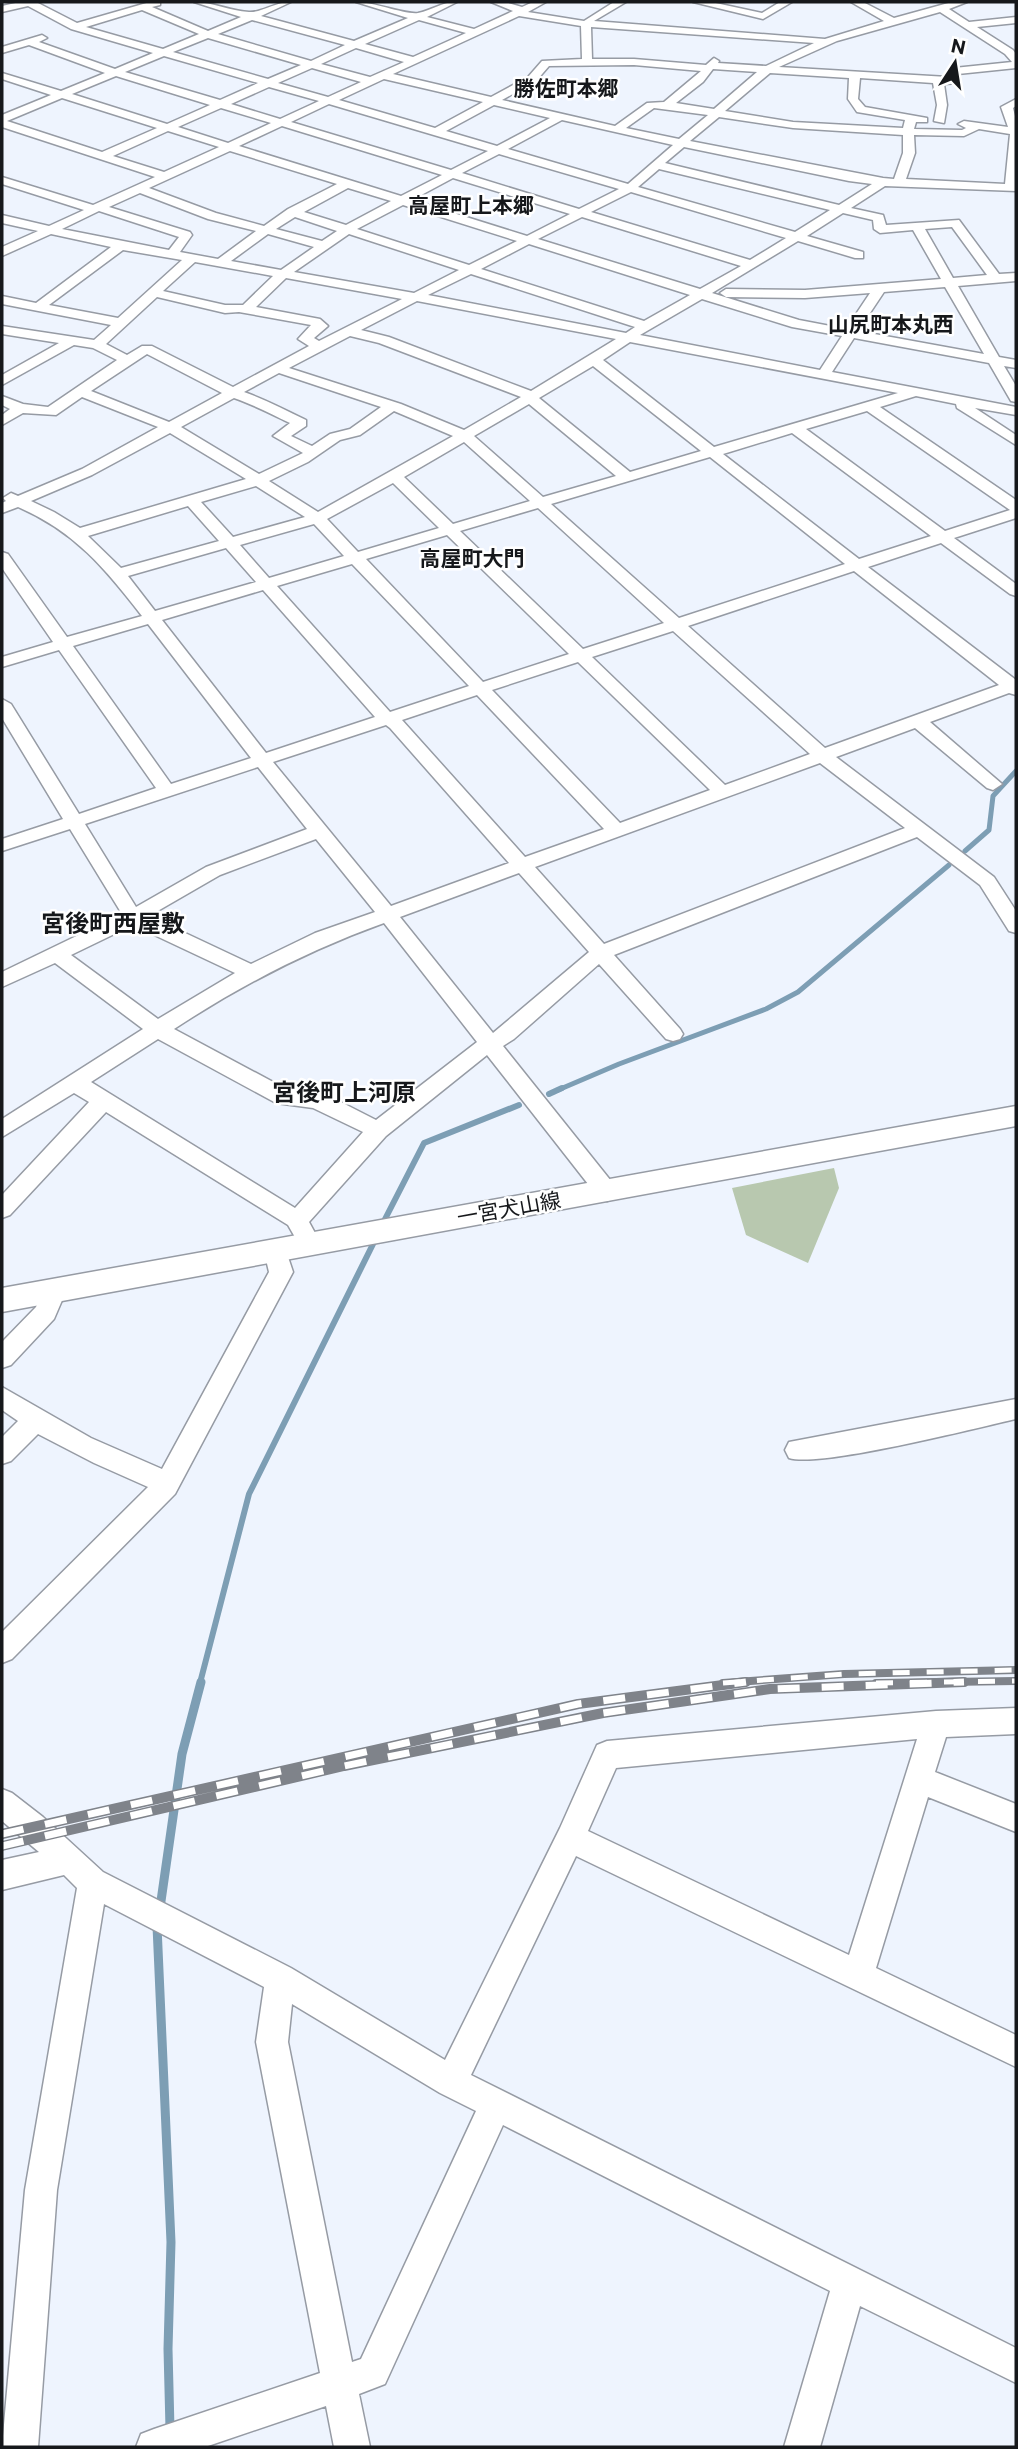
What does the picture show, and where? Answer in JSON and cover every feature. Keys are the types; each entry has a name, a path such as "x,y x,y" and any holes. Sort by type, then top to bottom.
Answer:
{"main road":[{"name":"一宮犬山線","path":"2,1300 276,1251 304,1233 378,1233 1016,1116"}],"street":[{"path":"2,9 30,2 76,27 859,255"},
{"path":"65,30 161,2"},
{"path":"199,2 414,61"},
{"path":"2,121 286,2"},
{"path":"361,2 477,33"},
{"path":"103,156 452,2"},
{"path":"496,2 521,12 586,24 652,29 717,44 831,41"},
{"path":"2,252 541,2"},
{"path":"587,63 586,24 591,18 621,2"},
{"path":"698,3 763,16 787,2"},
{"path":"856,2 894,22"},
{"path":"11,505 87,472 319,346 584,214 630,188 765,71 798,52 962,2"},
{"path":"142,8 207,34 370,81"},
{"path":"942,8 1003,50 1016,63"},
{"path":"652,29 676,16"},
{"path":"966,25 1016,20"},
{"path":"2,50 53,34"},
{"path":"29,42 114,72 279,123 752,265"},
{"path":"667,105 699,80 710,67 717,44"},
{"path":"1003,50 1016,49"},
{"path":"435,133 532,79 545,63 657,63 955,81 954,71 1016,63"},
{"path":"382,75 617,130 883,183 1013,188 1016,131 1007,107 1016,102"},
{"path":"855,75 853,99 861,110 910,125 964,133 977,126"},
{"path":"4,78 797,324 1016,364"},
{"path":"938,80 942,105 940,121"},
{"path":"617,130 651,105 667,105 793,125 873,131 940,121 1016,131"},
{"path":"246,309 283,274 348,229 560,117"},
{"path":"2,121 163,176"},
{"path":"899,183 909,153 910,125"},
{"path":"658,165 878,218 880,229 955,223 997,280"},
{"path":"2,180 186,235 172,255"},
{"path":"221,263 292,212 348,183"},
{"path":"118,575 317,518 396,477 466,436 594,360 645,326 752,265 883,183"},
{"path":"138,188 212,216 323,246"},
{"path":"292,212 645,326"},
{"path":"2,219 120,246 416,297 1016,411"},
{"path":"916,226 1016,398"},
{"path":"40,306 120,246"},
{"path":"97,345 192,258"},
{"path":"703,293 781,295 1016,277"},
{"path":"824,374 879,289"},
{"path":"155,293 225,309 246,309 315,322 321,326 305,340 319,346"},
{"path":"2,300 122,323"},
{"path":"2,330 97,345 127,360"},
{"path":"348,331 384,340 531,397 627,478"},
{"path":"2,381 70,342"},
{"path":"2,400 20,408 51,412 147,349 233,393 271,406 277,412 301,423 280,436 312,451"},
{"path":"594,360 1015,687"},
{"path":"277,368 392,406 466,436 823,756 987,881 1016,926"},
{"path":"80,392 170,427 202,444 317,518 616,831"},
{"path":"2,662 915,392"},
{"path":"958,400 959,404 1016,441"},
{"path":"78,534 193,502 259,480 294,464 340,434 355,432 392,406"},
{"path":"869,406 1016,507"},
{"path":"2,421 20,408"},
{"path":"794,428 1016,591"},
{"path":"396,477 722,792"},
{"path":"2,494 11,505 49,515 78,534 118,575 607,1192"},
{"path":"193,502 673,1034"},
{"path":"2,845 1016,513"},
{"path":"2,557 167,791"},
{"path":"5,1124 251,972 322,938 1015,687"},
{"path":"2,704 133,917 251,972"},
{"path":"918,721 993,784"},
{"path":"75,1083 304,1233 378,1130 470,1056 507,1034 600,953 919,829"},
{"path":"2,980 133,917 214,871 320,831"},
{"path":"56,954 159,1030 284,1097 317,1100 378,1130"},
{"path":"2,1209 103,1101"},
{"path":"2,1650 168,1483 281,1272 276,1251"},
{"path":"2,1358 46,1312 54,1291"},
{"path":"2,1397 35,1421 122,1465 168,1483"},
{"path":"798,1450 851,1443 1016,1409"},
{"path":"2,1453 35,1421"},
{"path":"452,2082 570,1838 607,1755 936,1724 1016,1721"},
{"path":"858,1978 936,1724"},
{"path":"919,1780 1016,1818"},
{"path":"2,1803 33,1827 93,1882 280,1979 495,2106 1016,2366"},
{"path":"570,1838 858,1978 1016,2051"},
{"path":"2,1875 67,1860"},
{"path":"20,2447 41,2190 93,1882"},
{"path":"280,1979 272,2042 352,2447"},
{"path":"154,2447 373,2372 495,2106"},
{"path":"802,2447 850,2281"}],"green space":[{"path":"834,1168 839,1188 808,1263 746,1235 732,1188"}],"waterway":[{"path":"965,851 989,830 993,796 1016,771"},
{"path":"558,1090 766,1009 798,992 949,865"},
{"path":"549,1094 562,1088"},
{"path":"382,1225 424,1143 519,1105"},
{"path":"200,1683 249,1494 376,1238"},
{"path":"160,1908 182,1754 201,1682"},
{"path":"157,1926 171,2242 168,2349 170,2429"}],"railway":[{"path":"723,1683 844,1674 1016,1670"},
{"path":"876,1683 1016,1681"},
{"path":"2,1834 578,1704 746,1682"},
{"path":"2,1846 344,1766 603,1713 770,1689 964,1682"}],"district":[{"name":"勝佐町本郷","path":"566,89"},
{"name":"高屋町上本郷","path":"471,206"},
{"name":"山尻町本丸西","path":"891,325"},
{"name":"高屋町大門","path":"472,559"},
{"name":"宮後町西屋敷","path":"113,924"},
{"name":"宮後町上河原","path":"344,1093"}]}
